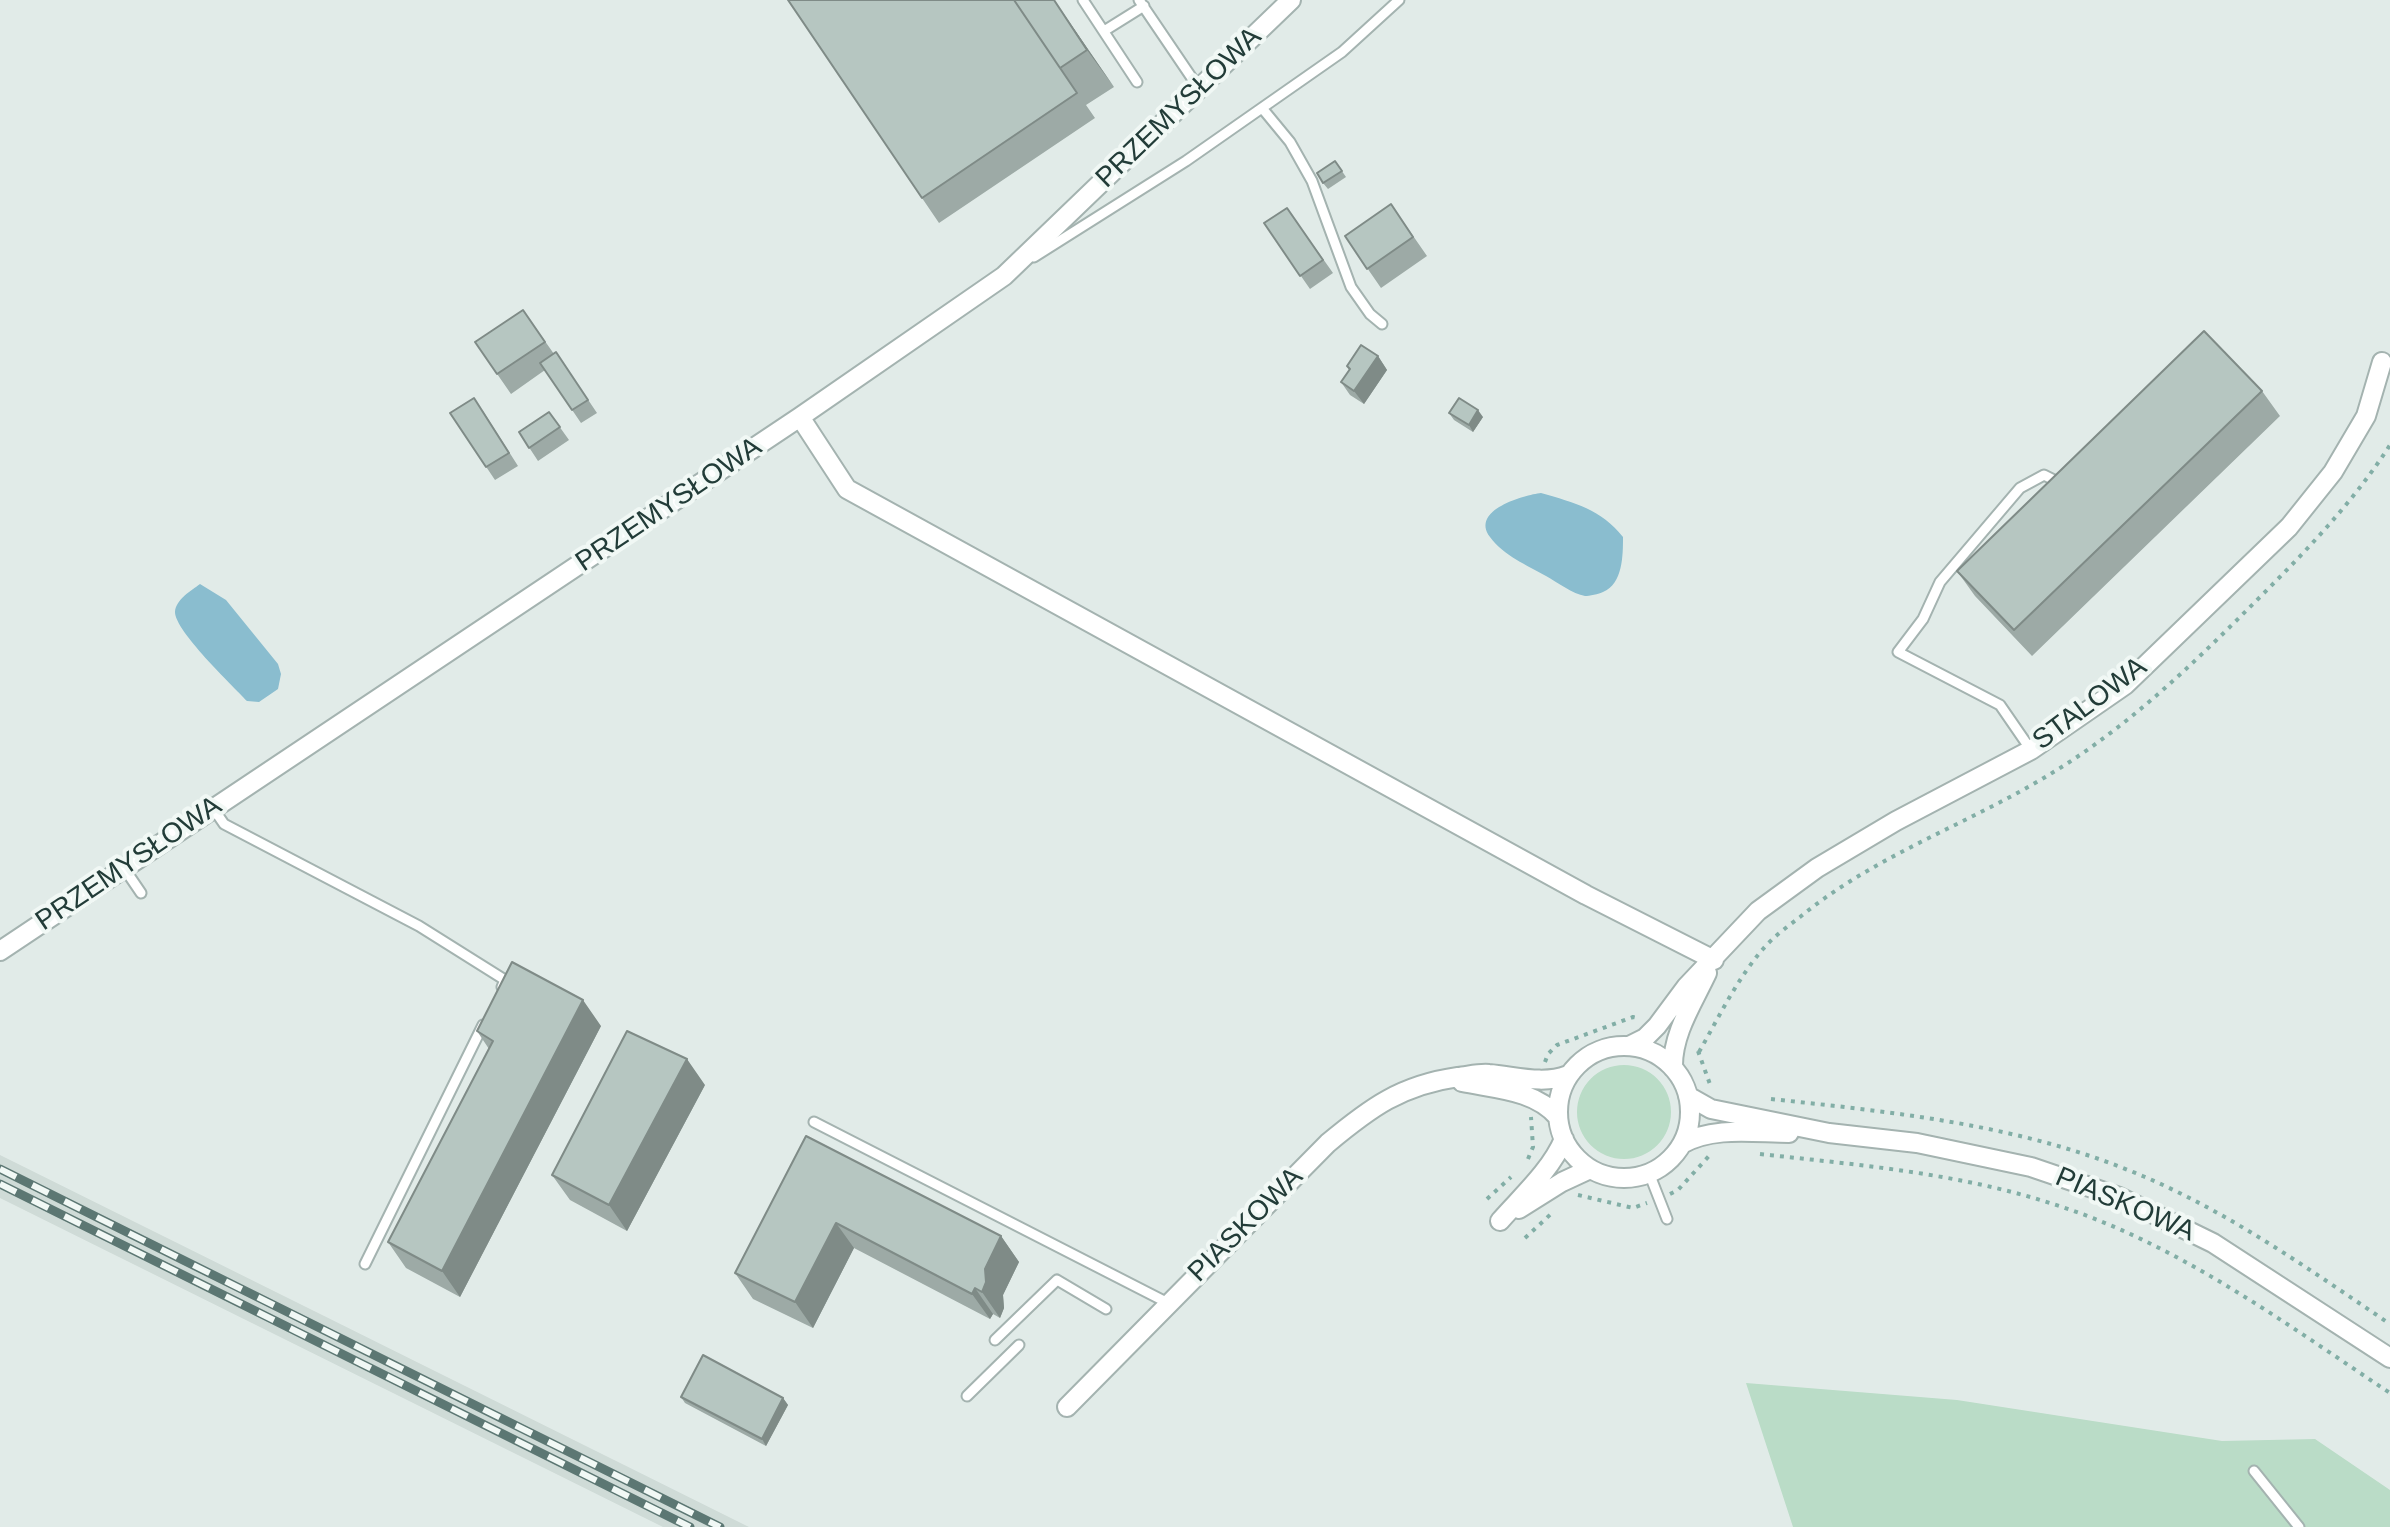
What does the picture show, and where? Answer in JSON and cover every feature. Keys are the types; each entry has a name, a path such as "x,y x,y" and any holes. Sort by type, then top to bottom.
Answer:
{"street":[{"name":"PRZEMYSŁOWA","path":"0,951 800,417 1004,276 1291,0"},
{"name":"STALOWA","path":"1629,1046 1645,1038 1657,1026 1686,987 1758,911 1817,868 1896,821 2031,750 2125,685 2289,527 2333,472 2366,416 2383,376"},
{"path":"800,417 847,489 1572,887 1714,960"},
{"name":"STALOWA","path":"1673,1068 1676,1038 1714,960"},
{"path":"1629,1046 1660,1056 1673,1068 1688,1096 1688,1127 1682,1144"},
{"name":"PIASKOWA","path":"1067,1407 1328,1143 1365,1112 1390,1096 1448,1079 1485,1074 1536,1088 1568,1075 1584,1060 1604,1049 1629,1046"},
{"path":"1568,1075 1561,1087 1558,1117 1571,1152 1590,1169 1616,1177 1649,1173"},
{"path":"1536,1088 1558,1117"},
{"name":"PIASKOWA","path":"1688,1096 1711,1109 1829,1133 1917,1143 2031,1167 2119,1197 2213,1243 2390,1358"},
{"name":"PIASKOWA","path":"1649,1173 1664,1165 1682,1144 1709,1133 1829,1133"},
{"path":"1564,1139 1553,1160 1500,1221 1562,1182 1590,1169"}],"lane":[{"path":"1083,0 1137,82"},
{"path":"1004,276 1186,161 1262,108 1342,52 1399,0"},
{"path":"1104,31 1142,3 1200,90"},
{"path":"1262,108 1290,142 1312,181 1351,287 1370,314 1382,324"},
{"path":"2031,750 2000,705 1898,652 1923,619 1940,582 2020,488 2044,475 2065,485"},
{"path":"213,808 224,824 419,926 505,980 498,994"},
{"path":"124,868 141,893"},
{"path":"365,1264 491,1008"},
{"path":"814,1122 1168,1303"},
{"path":"1649,1173 1667,1219"},
{"path":"995,1340 1057,1280 1106,1309"},
{"path":"967,1396 1019,1345"},
{"path":"2254,1471 2299,1527"}],"path":[{"path":"1525,1164 1533,1147 1531,1120 1536,1088 1548,1054 1557,1045 1633,1017 1657,1026"},
{"path":"1676,1038 1700,1052 1713,1093"},
{"path":"1707,1157 1716,1153"},
{"path":"1756,1153 1930,1174 2053,1204 2104,1223 2177,1257 2227,1285 2390,1393"},
{"path":"1487,1199 1516,1173"},
{"path":"1525,1238 1553,1212"}],"shaded area":[{"path":"0,1155 749,1527 663,1527 0,1198"}],"green space":[{"path":"1624,1065 1642,1069 1657,1079 1667,1094 1671,1112 1667,1130 1657,1145 1642,1155 1624,1159 1606,1155 1591,1145 1581,1130 1577,1112 1581,1094 1591,1079 1606,1069"},
{"path":"1746,1383 1957,1400 2222,1441 2315,1439 2390,1490 2390,1527 1793,1527"}],"water":[{"path":"1541,493 1596,513 1623,537 1618,576 1610,588 1589,596 1575,593 1509,555 1490,537 1486,527 1487,519 1493,512 1512,501"},
{"path":"200,584 226,600 278,664 281,674 278,689 259,702 247,701 177,621 175,612 178,603"}],"building":[{"path":"788,0 1014,0 1077,93 922,198"},
{"path":"1014,0 1054,0 1087,50 1060,68"},
{"path":"1335,161 1342,171 1323,183 1317,173"},
{"path":"1391,204 1413,237 1367,269 1345,236"},
{"path":"1287,208 1323,260 1300,276 1264,223"},
{"path":"523,310 545,342 497,374 475,342"},
{"path":"2204,331 2262,391 2014,630 1957,571"},
{"path":"1361,345 1378,356 1354,391 1341,382"},
{"path":"556,352 588,400 572,410 540,363"},
{"path":"474,398 509,453 486,467 450,413"},
{"path":"1459,398 1478,410 1469,425 1449,413"},
{"path":"549,412 560,427 529,448 519,432"},
{"path":"512,962 583,1000 442,1271 388,1242 493,1041 477,1031"},
{"path":"627,1031 687,1059 609,1205 552,1175"},
{"path":"806,1136 1001,1236 985,1269 986,1282 982,1292 975,1288 972,1294 836,1223 795,1302 735,1273"},
{"path":"703,1355 783,1398 762,1439 681,1397"}],"railway":[{"path":"0,1169 720,1527"},
{"path":"0,1184 690,1527"}]}
